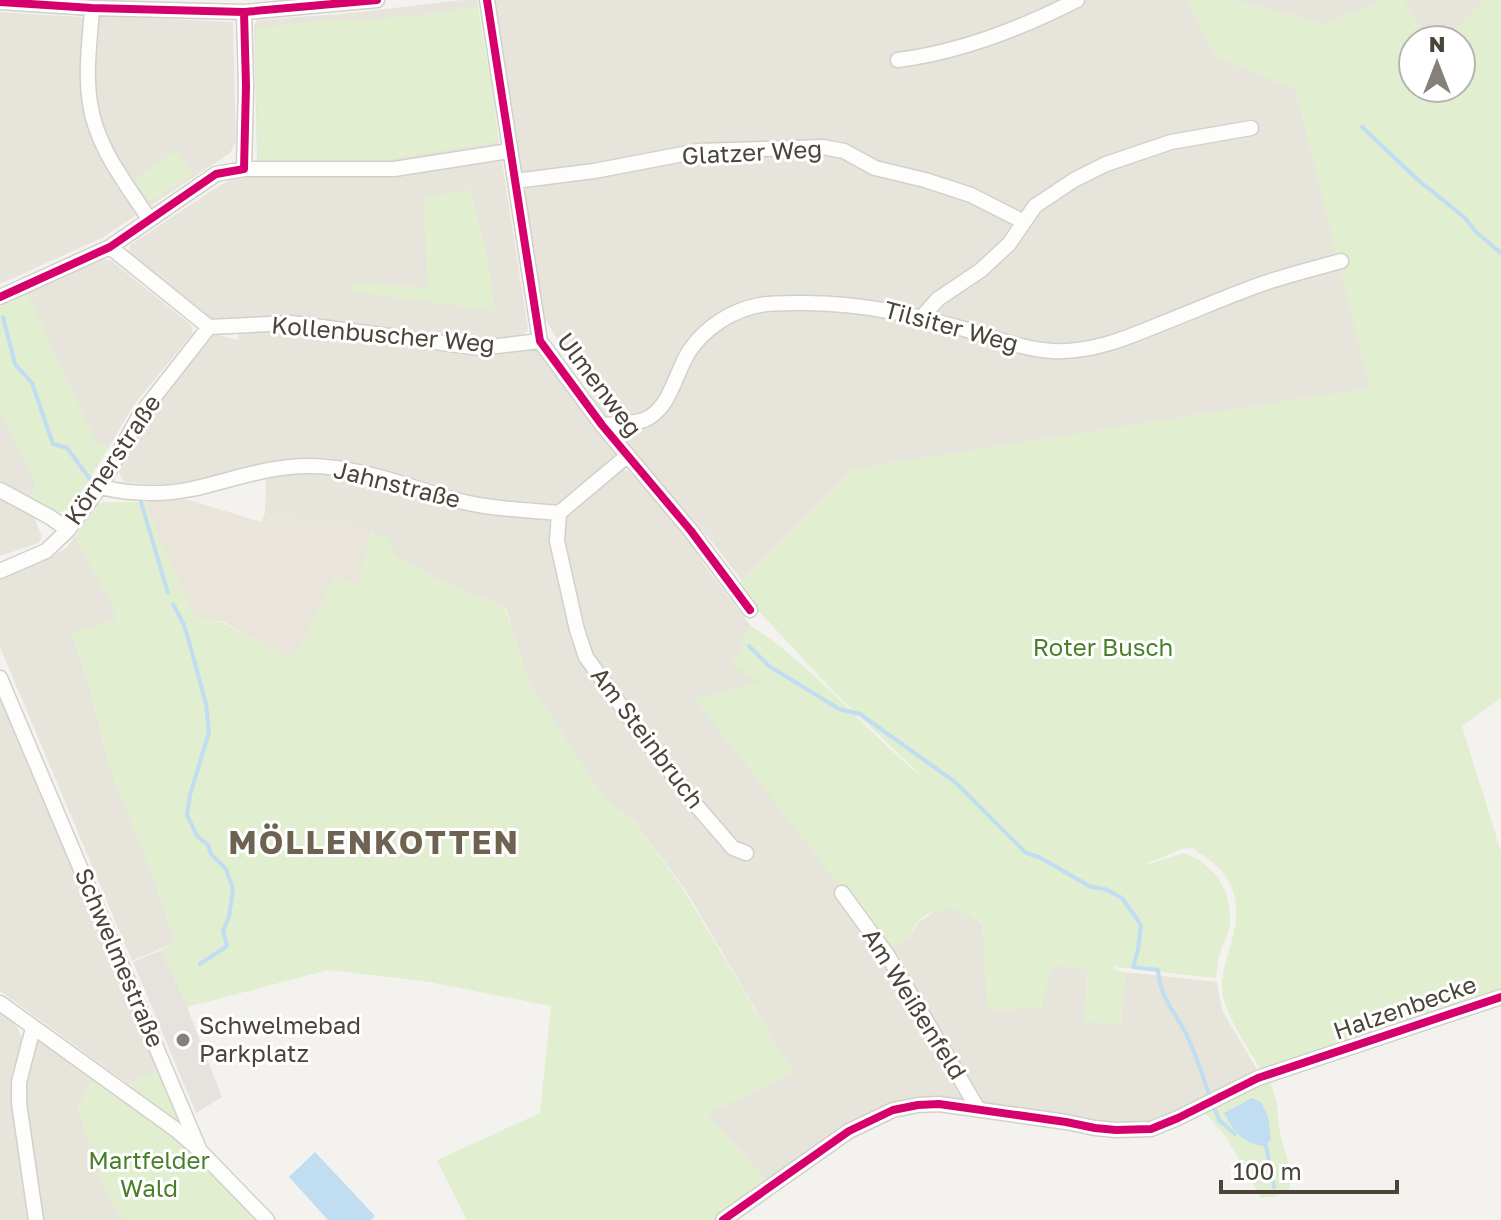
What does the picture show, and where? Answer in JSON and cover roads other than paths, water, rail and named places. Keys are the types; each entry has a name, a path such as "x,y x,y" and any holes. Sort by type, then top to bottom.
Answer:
{"street":[{"path":"0,2 244,12 377,0"},
{"name":"Ulmenweg","path":"487,0 540,341 602,425 691,531 750,610"},
{"path":"898,60 963,47 1004,34 1077,0"},
{"path":"92,8 88,89 95,125 112,163 149,219"},
{"path":"244,12 244,169"},
{"path":"922,317 938,299 981,270 1009,244 1035,206 1074,180 1106,164 1171,142 1251,128"},
{"name":"Glatzer Weg","path":"515,181 594,171 699,151 823,147 844,151 875,168 971,195 1024,222"},
{"path":"0,297 110,247 216,174 244,169 394,169 509,151"},
{"path":"110,247 209,327"},
{"name":"Tilsiter Weg","path":"602,425 643,420 656,412 690,350 707,330 743,309 774,303 837,303 872,307 922,317 1026,347 1073,351 1123,339 1270,281 1341,261"},
{"name":"Kollenbuscher Weg","path":"209,327 291,323 480,348 540,341"},
{"name":"Körnerstraße","path":"0,571 46,551 68,530 100,487 140,415 209,327"},
{"path":"559,513 627,456"},
{"name":"Jahnstraße","path":"100,487 126,493 188,489 248,474 312,466 369,474 490,507 559,513"},
{"path":"0,490 68,530"},
{"name":"Am Steinbruch","path":"559,513 558,550 586,657 695,804 733,848 746,853"},
{"name":"Schwelmestraße","path":"0,678 200,1151 267,1220"},
{"name":"Am Weißenfeld","path":"842,893 888,956 978,1109"},
{"name":"Halzenbecke","path":"978,1109 1116,1130 1151,1129 1258,1078 1501,997"},
{"path":"0,1003 151,1111 200,1151"},
{"path":"33,1028 19,1082 19,1103 36,1220"},
{"path":"723,1220 849,1131 893,1110 939,1104 978,1109"}],"water":[{"path":"1252,1098 1261,1102 1268,1117 1271,1139 1266,1146 1251,1143 1240,1136 1224,1113"},
{"path":"315,1152 375,1216 371,1220 328,1220 289,1177"}],"waterway":[{"name":"Halzenbecke","path":"1362,127 1501,253"},
{"path":"3,317 15,364 32,383 53,444 67,448 90,479"},
{"path":"141,502 168,593"},
{"path":"173,604 190,645 206,704 209,732 187,815 197,836 226,869 233,889 229,917 223,930 227,946 200,964"},
{"path":"749,646 769,666 839,709 860,714 955,782 1026,853 1039,857 1091,887 1105,889 1122,898 1141,925 1133,967 1158,970 1165,998 1184,1029 1210,1097"},
{"path":"1213,1105 1219,1120 1235,1134"},
{"path":"1266,1146 1274,1187"}],"place":[{"name":"Schwelmebad Parkplatz","path":"183,1040"}],"district":[{"name":"MÖLLENKOTTEN","path":"374,843"}],"park label":[{"name":"Roter Busch","path":"1103,648"},
{"name":"Martfelder Wald","path":"149,1175"}]}
